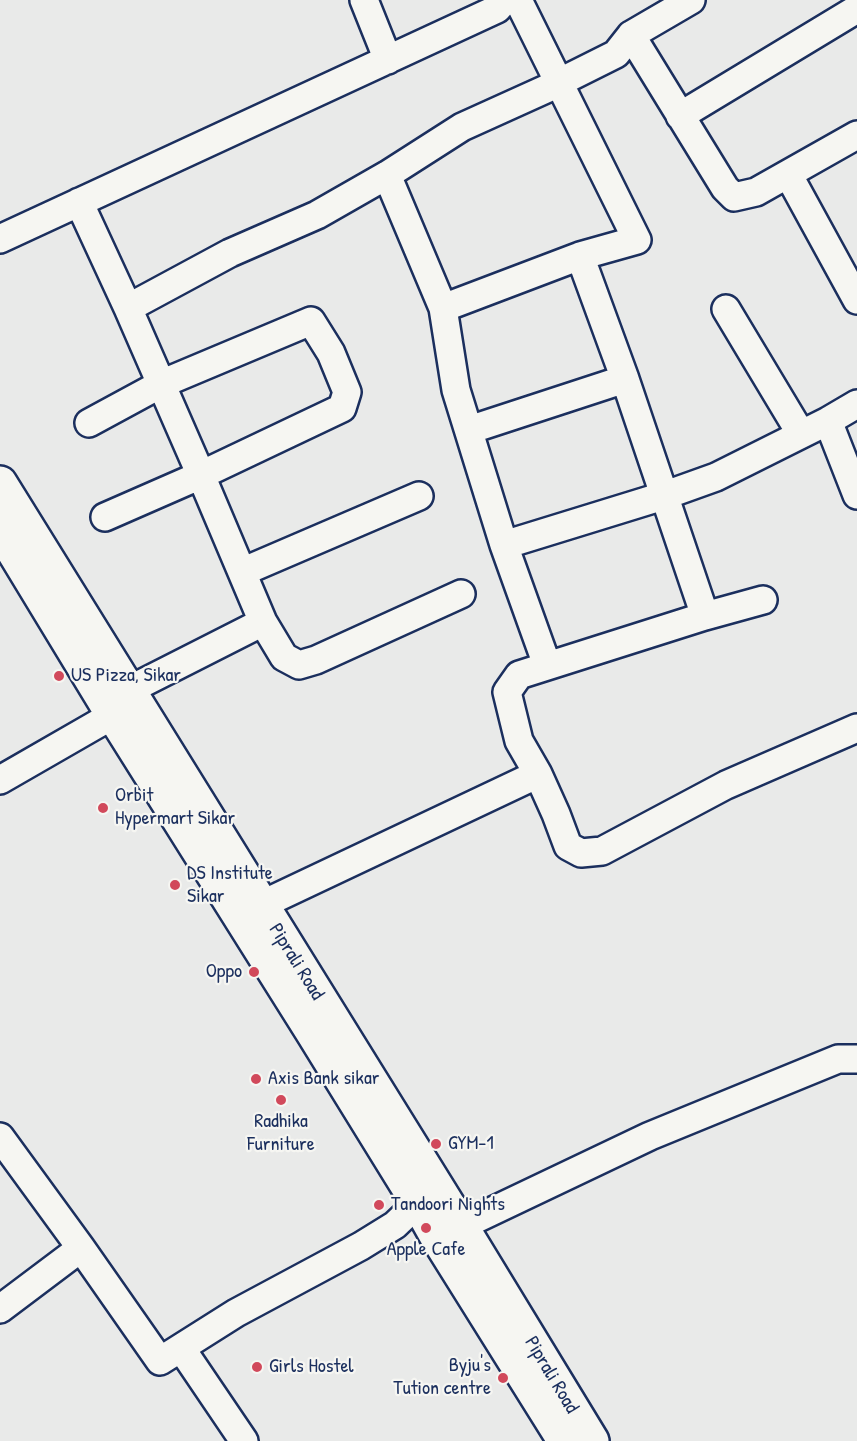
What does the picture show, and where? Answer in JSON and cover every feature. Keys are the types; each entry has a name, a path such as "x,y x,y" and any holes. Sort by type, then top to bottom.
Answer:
{"main road":[{"name":"Piprali Road","path":"0,483 121,702 261,905 592,1441"},
{"path":"0,529 121,702 307,1024 565,1441"}],"street":[{"path":"364,0 388,60"},
{"path":"0,238 497,9 505,0"},
{"path":"443,308 580,256 636,240 518,0"},
{"path":"128,308 230,254 317,215 387,175 462,127 616,54 631,35 691,0"},
{"path":"680,116 857,9"},
{"path":"631,35 725,188 734,197 756,192 857,135"},
{"path":"788,174 857,300"},
{"path":"387,175 443,308 456,390 504,545 547,665"},
{"path":"79,202 128,308 263,622 284,657 299,665 316,660 461,594"},
{"path":"580,256 625,379 705,616"},
{"path":"726,309 801,434"},
{"path":"89,423 161,384 311,321 331,353 347,392 342,408 201,475 105,517"},
{"path":"468,430 625,379"},
{"path":"504,545 716,477 857,404"},
{"path":"828,421 857,495"},
{"path":"242,572 419,496"},
{"path":"763,600 519,675 507,692 519,741 538,774 568,846 581,853 602,851 726,785 857,728"},
{"path":"0,780 121,702 263,622"},
{"path":"261,905 538,774"},
{"path":"461,1226 650,1136 838,1059 857,1059"},
{"path":"1,1139 160,1361 236,1313 361,1246 395,1225 418,1203"},
{"path":"0,1309 81,1248"},
{"path":"181,1348 244,1441"}],"place":[{"name":"US Pizza, Sikar","path":"59,676"},
{"name":"Orbit Hypermart Sikar","path":"103,808"},
{"name":"DS Institute Sikar","path":"175,885"},
{"name":"Oppo","path":"254,972"},
{"name":"Axis Bank sikar","path":"256,1079"},
{"name":"Radhika Furniture","path":"281,1100"},
{"name":"GYM-1","path":"436,1144"},
{"name":"Tandoori Nights","path":"379,1205"},
{"name":"Apple Cafe","path":"426,1228"},
{"name":"Girls Hostel","path":"257,1367"},
{"name":"Byju's Tution centre","path":"503,1378"}]}
